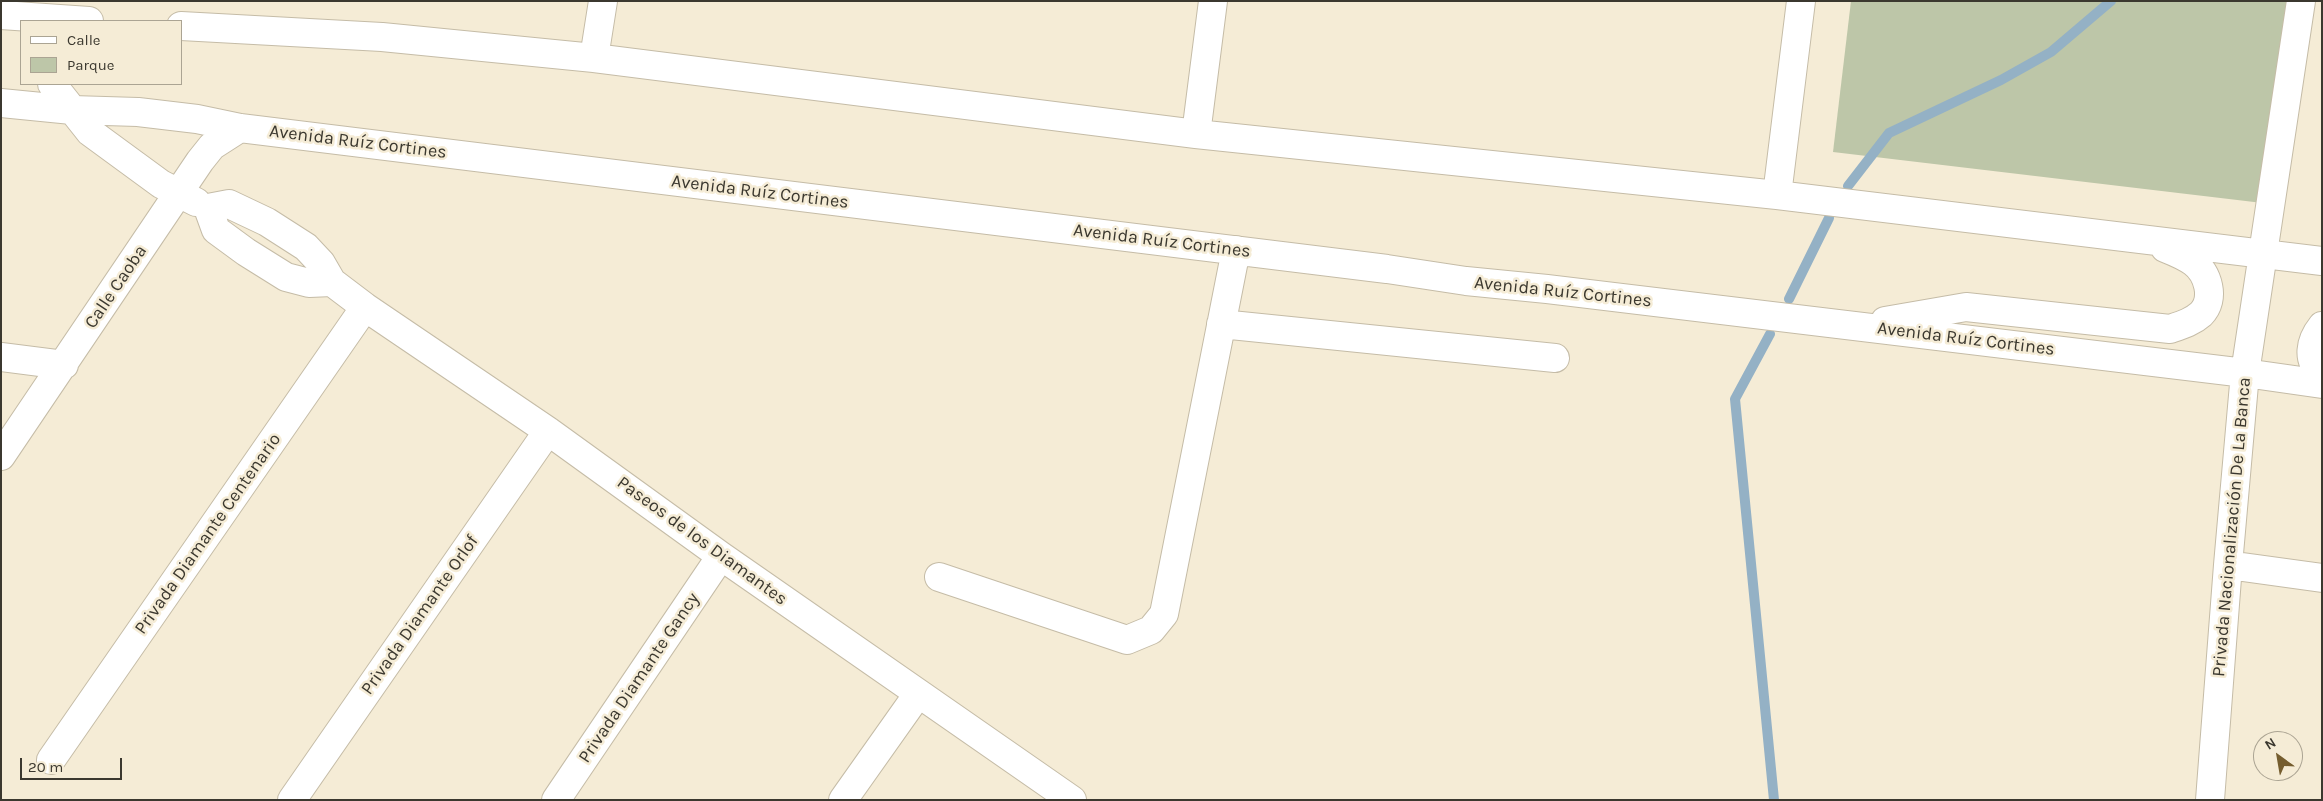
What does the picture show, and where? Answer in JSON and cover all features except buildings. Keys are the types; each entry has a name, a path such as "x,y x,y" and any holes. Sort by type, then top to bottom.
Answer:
{"street":[{"path":"594,58 603,1"},
{"path":"1196,134 1213,1"},
{"path":"1777,195 1801,1"},
{"name":"Privada Nacionalización De La Banca","path":"2210,800 2245,373 2301,1"},
{"path":"19,14 79,20"},
{"path":"182,26 382,37 594,58 1196,134 1777,195 2322,261"},
{"path":"53,85 90,132 161,184 208,208 216,230 246,252 286,277 309,283 332,282"},
{"name":"Avenida Ruíz Cortines","path":"1,103 72,110 138,112 197,119 240,128 1236,250 1466,281 1857,326 2322,384"},
{"name":"Calle Caoba","path":"1,456 212,146 240,128"},
{"name":"Paseos de los Diamantes","path":"208,208 229,204 267,222 306,247 321,263 332,282 365,307 548,431 721,556 1072,800"},
{"path":"1857,326 1966,307 2170,329 2189,323 2203,312 2209,294 2206,276 2194,263 2150,241"},
{"path":"939,577 1127,640 1151,630 1164,614 1236,250"},
{"name":"Privada Diamante Centenario","path":"50,760 365,307"},
{"path":"1221,324 1555,358"},
{"path":"2322,326 2314,335 2310,349 2314,367 2322,374"},
{"path":"1,357 64,365"},
{"name":"Privada Diamante Orlof","path":"292,800 548,431"},
{"name":"Privada Diamante Gancy","path":"556,800 721,556"},
{"path":"2228,565 2322,578"},
{"path":"843,800 918,694"}],"green space":[{"path":"1851,1 2296,1 2271,204 1833,152"}],"waterway":[{"path":"1848,186 1889,133 2001,80 2051,52 2111,1"},
{"path":"1789,299 1829,218"},
{"path":"1770,334 1735,399 1774,800"}]}
